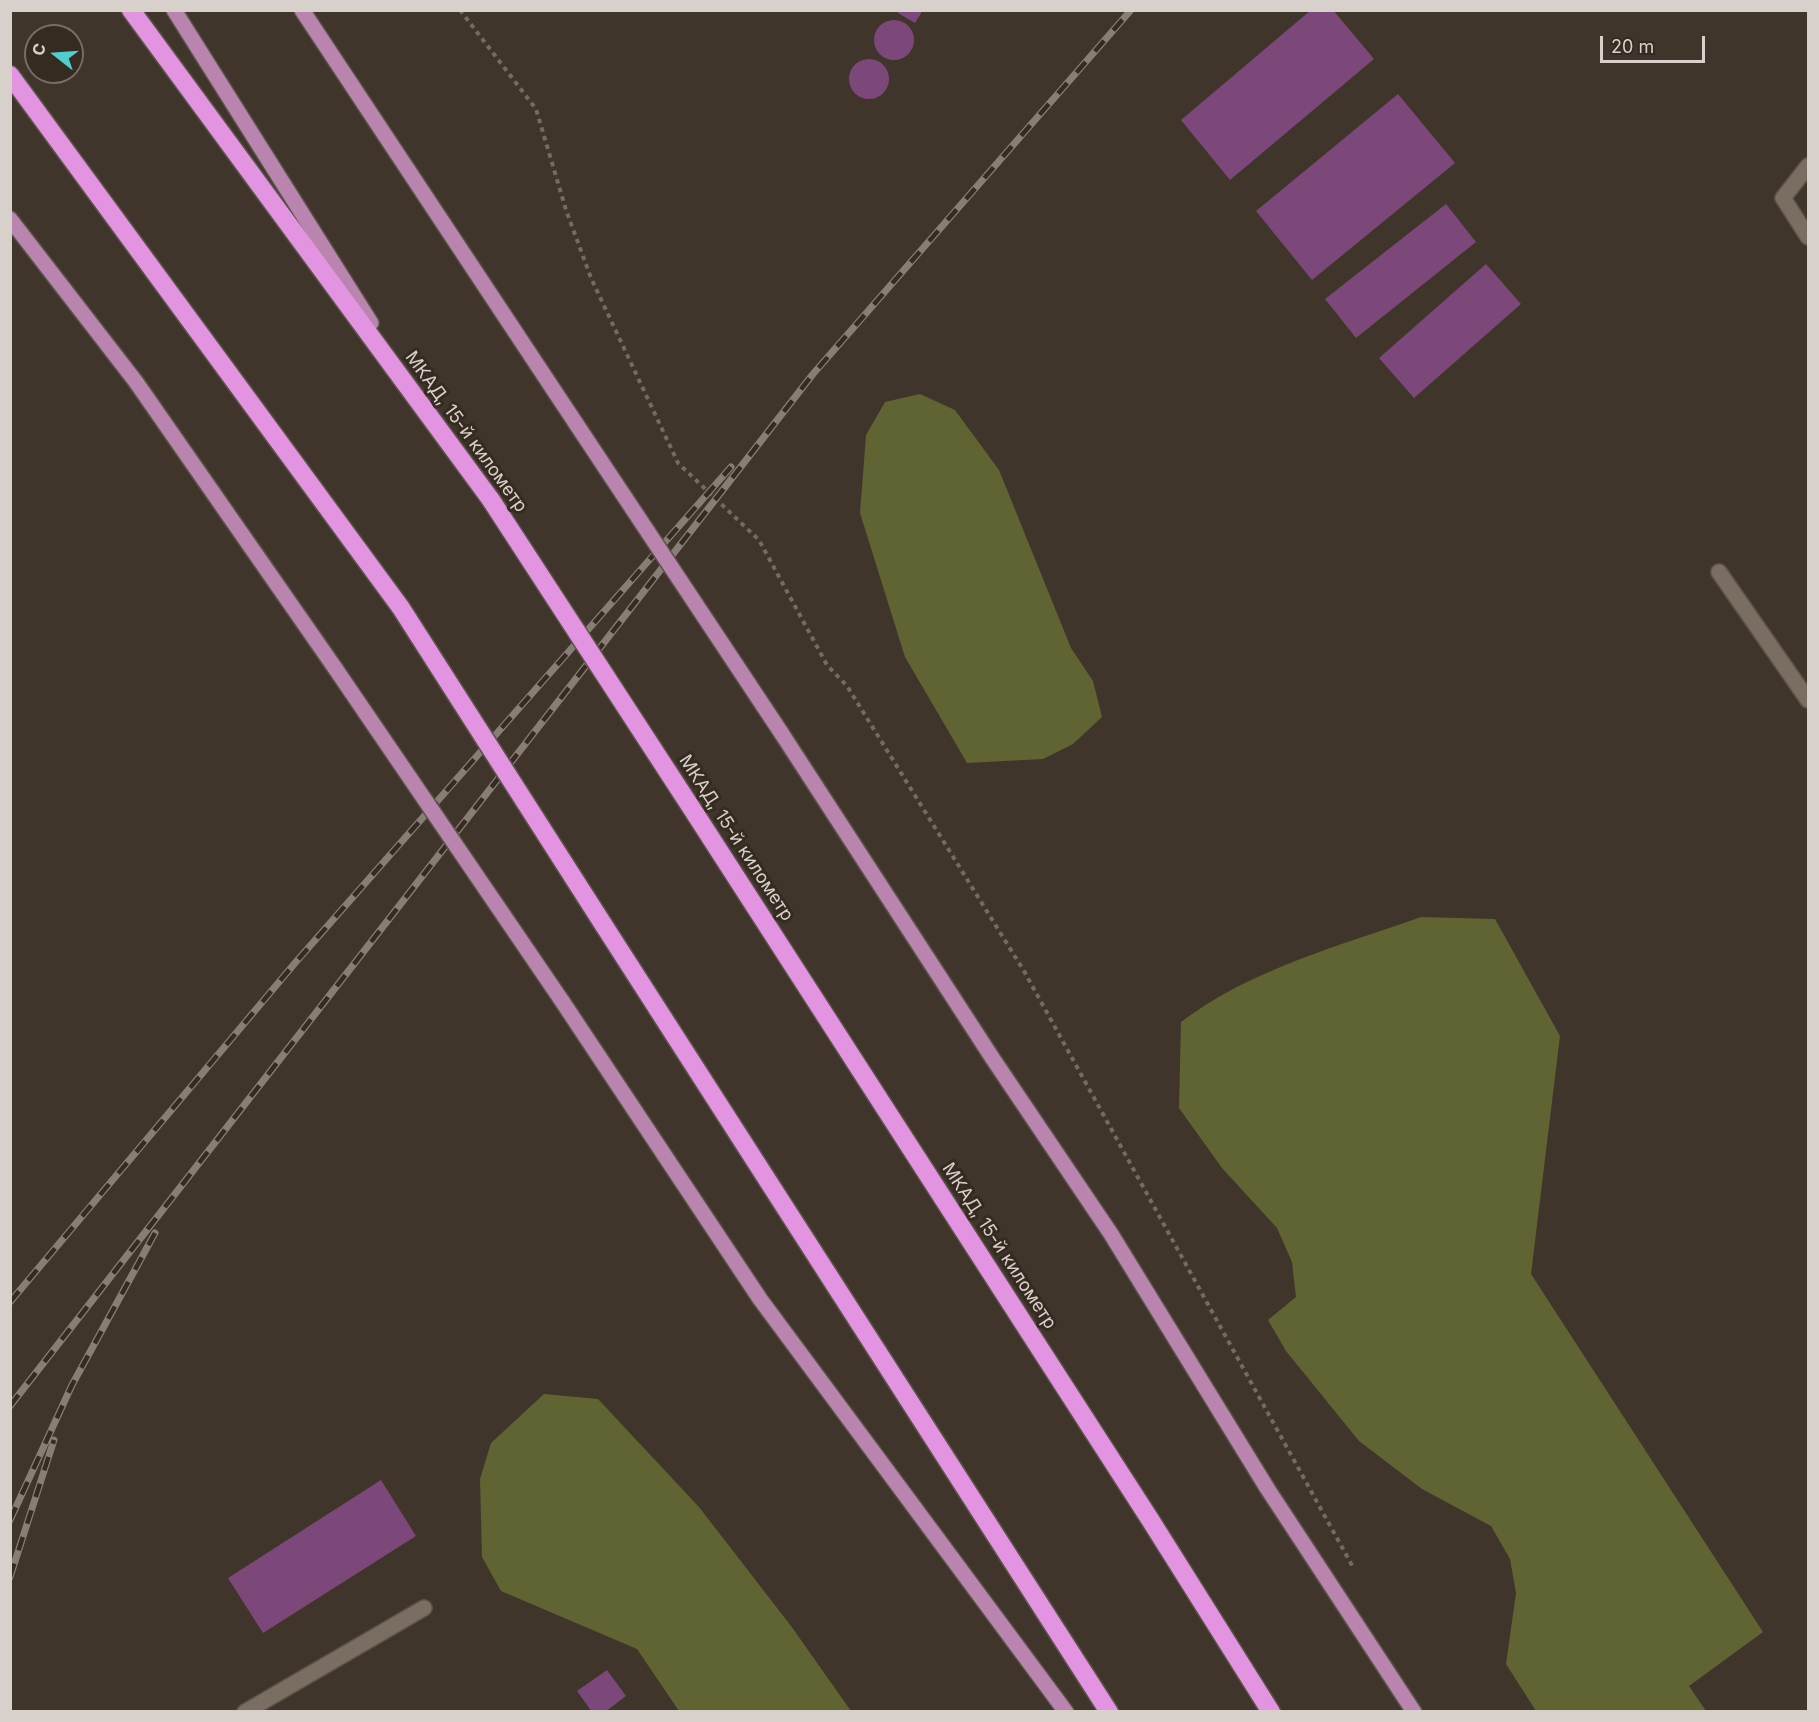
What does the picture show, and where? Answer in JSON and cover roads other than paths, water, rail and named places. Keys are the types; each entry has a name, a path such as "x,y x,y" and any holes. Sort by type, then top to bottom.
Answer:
{"highway":[{"name":"МКАД, 15-й километр","path":"131,10 490,500 1151,1521 1271,1712"},
{"path":"10,75 401,608 1109,1712"}],"main road":[{"path":"174,10 422,405"},
{"path":"302,10 782,734 993,1059 1111,1234 1267,1488 1414,1712"},
{"path":"10,219 136,382 335,668 561,1001 759,1299 1066,1712"}],"lane":[{"path":"1809,166 1783,198 1809,237"},
{"path":"1719,572 1809,700"},
{"path":"245,1712 424,1608"}],"railway":[{"path":"10,1406 813,374 1131,10"},
{"path":"10,1302 295,963 731,467"},
{"path":"10,1520 72,1385 155,1233"},
{"path":"10,1577 54,1440"}]}
